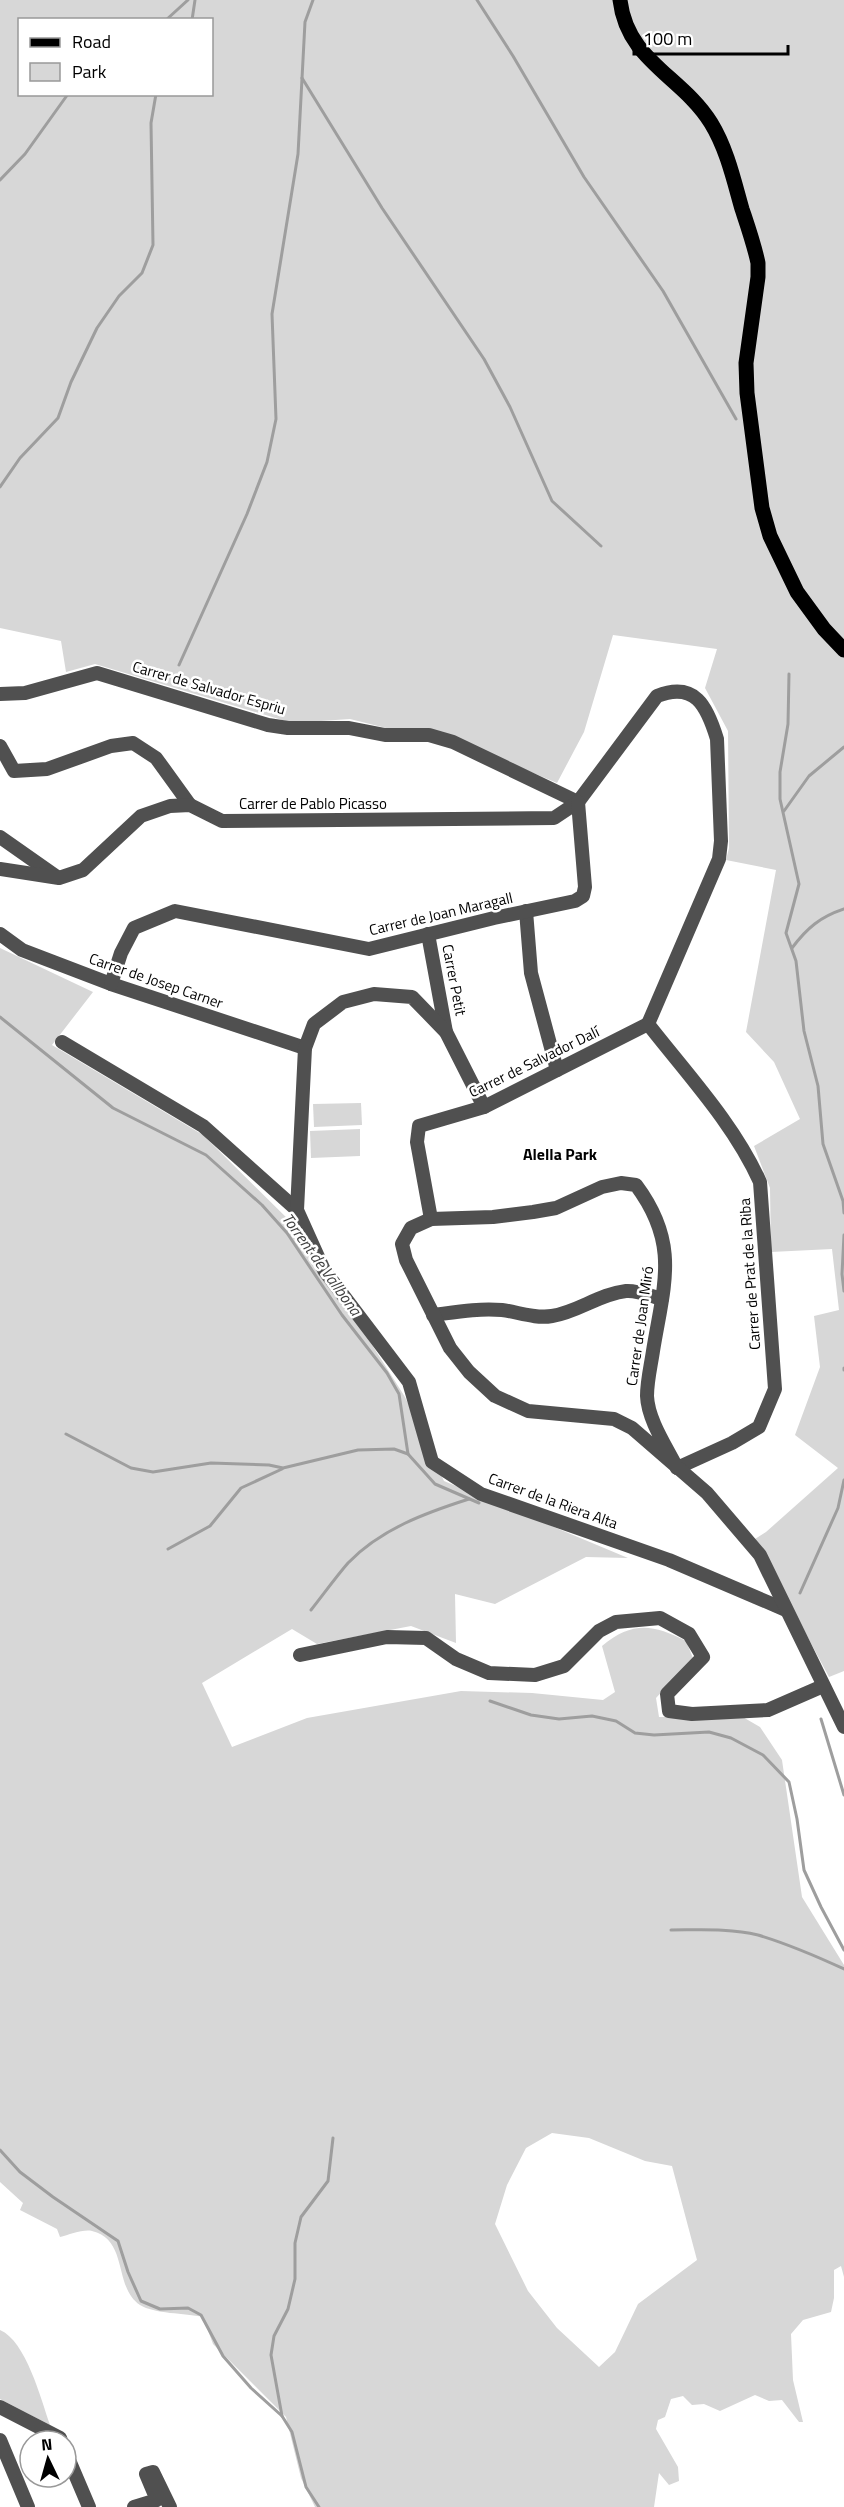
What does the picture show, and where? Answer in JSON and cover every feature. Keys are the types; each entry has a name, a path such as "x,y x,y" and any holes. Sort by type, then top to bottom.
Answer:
{"main road":[{"path":"620,0 625,21 638,48 690,98 711,123 721,142 758,262 758,277 747,347 747,393 757,474 767,527 806,606 844,650"}],"street":[{"name":"Carrer de Salvador Espriu","path":"0,694 25,693 97,673 268,725 288,728 349,728 385,735 429,735 453,742 578,802"},
{"path":"578,802 657,696 673,690 689,692 699,702 712,725 717,740 721,841 719,859 648,1024"},
{"path":"0,746 14,771 47,769 111,746 133,743 156,758 190,805"},
{"name":"Carrer de Pablo Picasso","path":"190,805 222,821 554,818 578,802"},
{"name":"Carrer de Joan Maragall","path":"111,984 121,953 134,928 175,910 369,949 575,901 583,896 585,887 578,802"},
{"path":"0,869 59,878 83,870 141,816 170,806 190,805"},
{"path":"0,837 59,878"},
{"path":"526,911 531,973 557,1070"},
{"name":"Carrer de Josep Carner","path":"0,934 22,950 111,984 305,1048"},
{"name":"Carrer Petit","path":"428,934 446,1032"},
{"path":"305,1048 314,1024 343,1002 374,994 412,998 446,1032 484,1107"},
{"name":"Carrer de Salvador Dalí","path":"431,1219 417,1142 419,1126 484,1107 648,1024"},
{"name":"Carrer de Prat de la Riba","path":"648,1024 751,1161 760,1182 775,1389 759,1427 732,1443 676,1468"},
{"path":"62,1042 202,1126 297,1210"},
{"name":"Carrer de la Riera Alta","path":"305,1048 297,1210 324,1270 409,1382 432,1462 482,1494 669,1560 786,1610"},
{"name":"Carrer de Joan Miró","path":"431,1219 493,1217 533,1212 556,1208 602,1187 621,1182 636,1185 651,1204 663,1234 666,1268 647,1397 654,1421 676,1468"},
{"path":"431,1219 411,1228 402,1244 406,1260 450,1348 469,1372 495,1396 528,1411 614,1419 632,1428 707,1494 760,1555 844,1727"},
{"path":"433,1315 468,1310 503,1310 526,1316 550,1316 569,1312 598,1297 628,1291 662,1299"},
{"path":"300,1655 387,1637 426,1638 456,1659 489,1673 535,1676 564,1666 599,1631 616,1622 660,1618 689,1634 703,1657 667,1694 669,1711 692,1714 768,1710 823,1686"},
{"path":"831,1700 844,1712"},
{"path":"0,2407 43,2429"},
{"path":"0,2440 28,2507"},
{"path":"135,2507 157,2500 146,2474 153,2472 170,2507"},
{"path":"78,2481 89,2507"}],"green space":[{"path":"0,0 844,0 844,1671 829,1677 755,1539 766,1532 838,1468 795,1435 820,1367 814,1316 839,1310 832,1249 771,1252 770,1188 754,1146 800,1119 774,1062 746,1032 776,870 726,860 729,848 728,731 705,688 717,649 613,635 584,732 557,783 430,729 386,728 350,719 292,723 95,664 66,672 61,641 0,628"},
{"path":"0,948 93,992 52,1045 203,1135 300,1231 405,1397 444,1481 628,1558 586,1557 495,1604 455,1594 456,1643 411,1626 317,1644 292,1629 202,1683 232,1747 307,1718 461,1691 532,1693 603,1700 615,1692 602,1646 613,1638 623,1632 643,1628 663,1631 686,1641 693,1658 656,1698 659,1717 741,1716 760,1727 782,1760 802,1897 844,1965 844,2277 841,2266 834,2270 834,2298 831,2312 803,2320 791,2334 793,2380 803,2422 799,2422 782,2400 769,2401 755,2395 720,2411 704,2404 692,2405 683,2396 671,2399 665,2417 658,2420 656,2429 678,2467 679,2481 669,2485 659,2473 654,2507 315,2507 301,2478 286,2417 213,2344 203,2317 161,2312 140,2305 126,2287 116,2254 104,2236 92,2231 80,2231 60,2237 57,2229 20,2210 23,2203 0,2182","holes":["552,2133 589,2138 645,2161 672,2166 697,2260 638,2304 615,2352 599,2367 557,2328 528,2291 495,2224 507,2185 526,2148"]},
{"path":"361,1103 362,1125 314,1127 313,1104"},
{"path":"360,1129 360,1156 311,1158 310,1131"},
{"path":"0,2330 18,2346 25,2358 50,2425 0,2399"}],"waterway":[{"path":"168,18 188,0"},
{"path":"192,18 195,0"},
{"path":"179,665 247,514 267,462 276,419 272,314 298,154 305,22 313,0"},
{"path":"477,0 513,56 584,177 663,291 736,419"},
{"path":"302,78 382,208 484,359 510,407 552,501 601,546"},
{"path":"0,180 25,154 67,96"},
{"path":"0,487 20,458 58,418 71,382 97,328 119,296 142,273 153,245 151,123 156,96"},
{"path":"789,674 788,724 780,772 780,799 799,884 786,933 796,961 804,1031 818,1086 823,1144 843,1201 844,1213"},
{"path":"784,811 809,776 844,747"},
{"path":"792,948 815,924 844,909"},
{"name":"Torrent de Vallbona","path":"0,1017 113,1108 206,1155 262,1205 287,1233 342,1315 387,1373 399,1394 408,1454 435,1484 479,1503"},
{"path":"844,1235 842,1274 844,1291"},
{"path":"66,1434 131,1468 153,1472 211,1463 269,1465 283,1468 358,1450 394,1449 408,1454"},
{"path":"168,1549 210,1526 241,1488 282,1469"},
{"path":"800,1593 838,1508 844,1480"},
{"path":"311,1610 348,1563 375,1541 420,1516 469,1499"},
{"path":"490,1701 531,1715 559,1719 592,1716 616,1721 635,1733 654,1735 709,1732 731,1738 763,1755 789,1782 804,1870 844,1950"},
{"path":"821,1719 844,1795"},
{"path":"671,1930 726,1930 758,1935 802,1950 844,1969"},
{"path":"282,2416 271,2355 274,2336 288,2309 295,2279 295,2243 301,2217 328,2181 333,2138"},
{"path":"0,2150 20,2172 118,2241 141,2301 160,2309 188,2308 201,2315 223,2356 251,2388 282,2416 292,2432 306,2487 319,2507"}],"district":[{"name":"Alella Park","path":"560,1154"}]}
